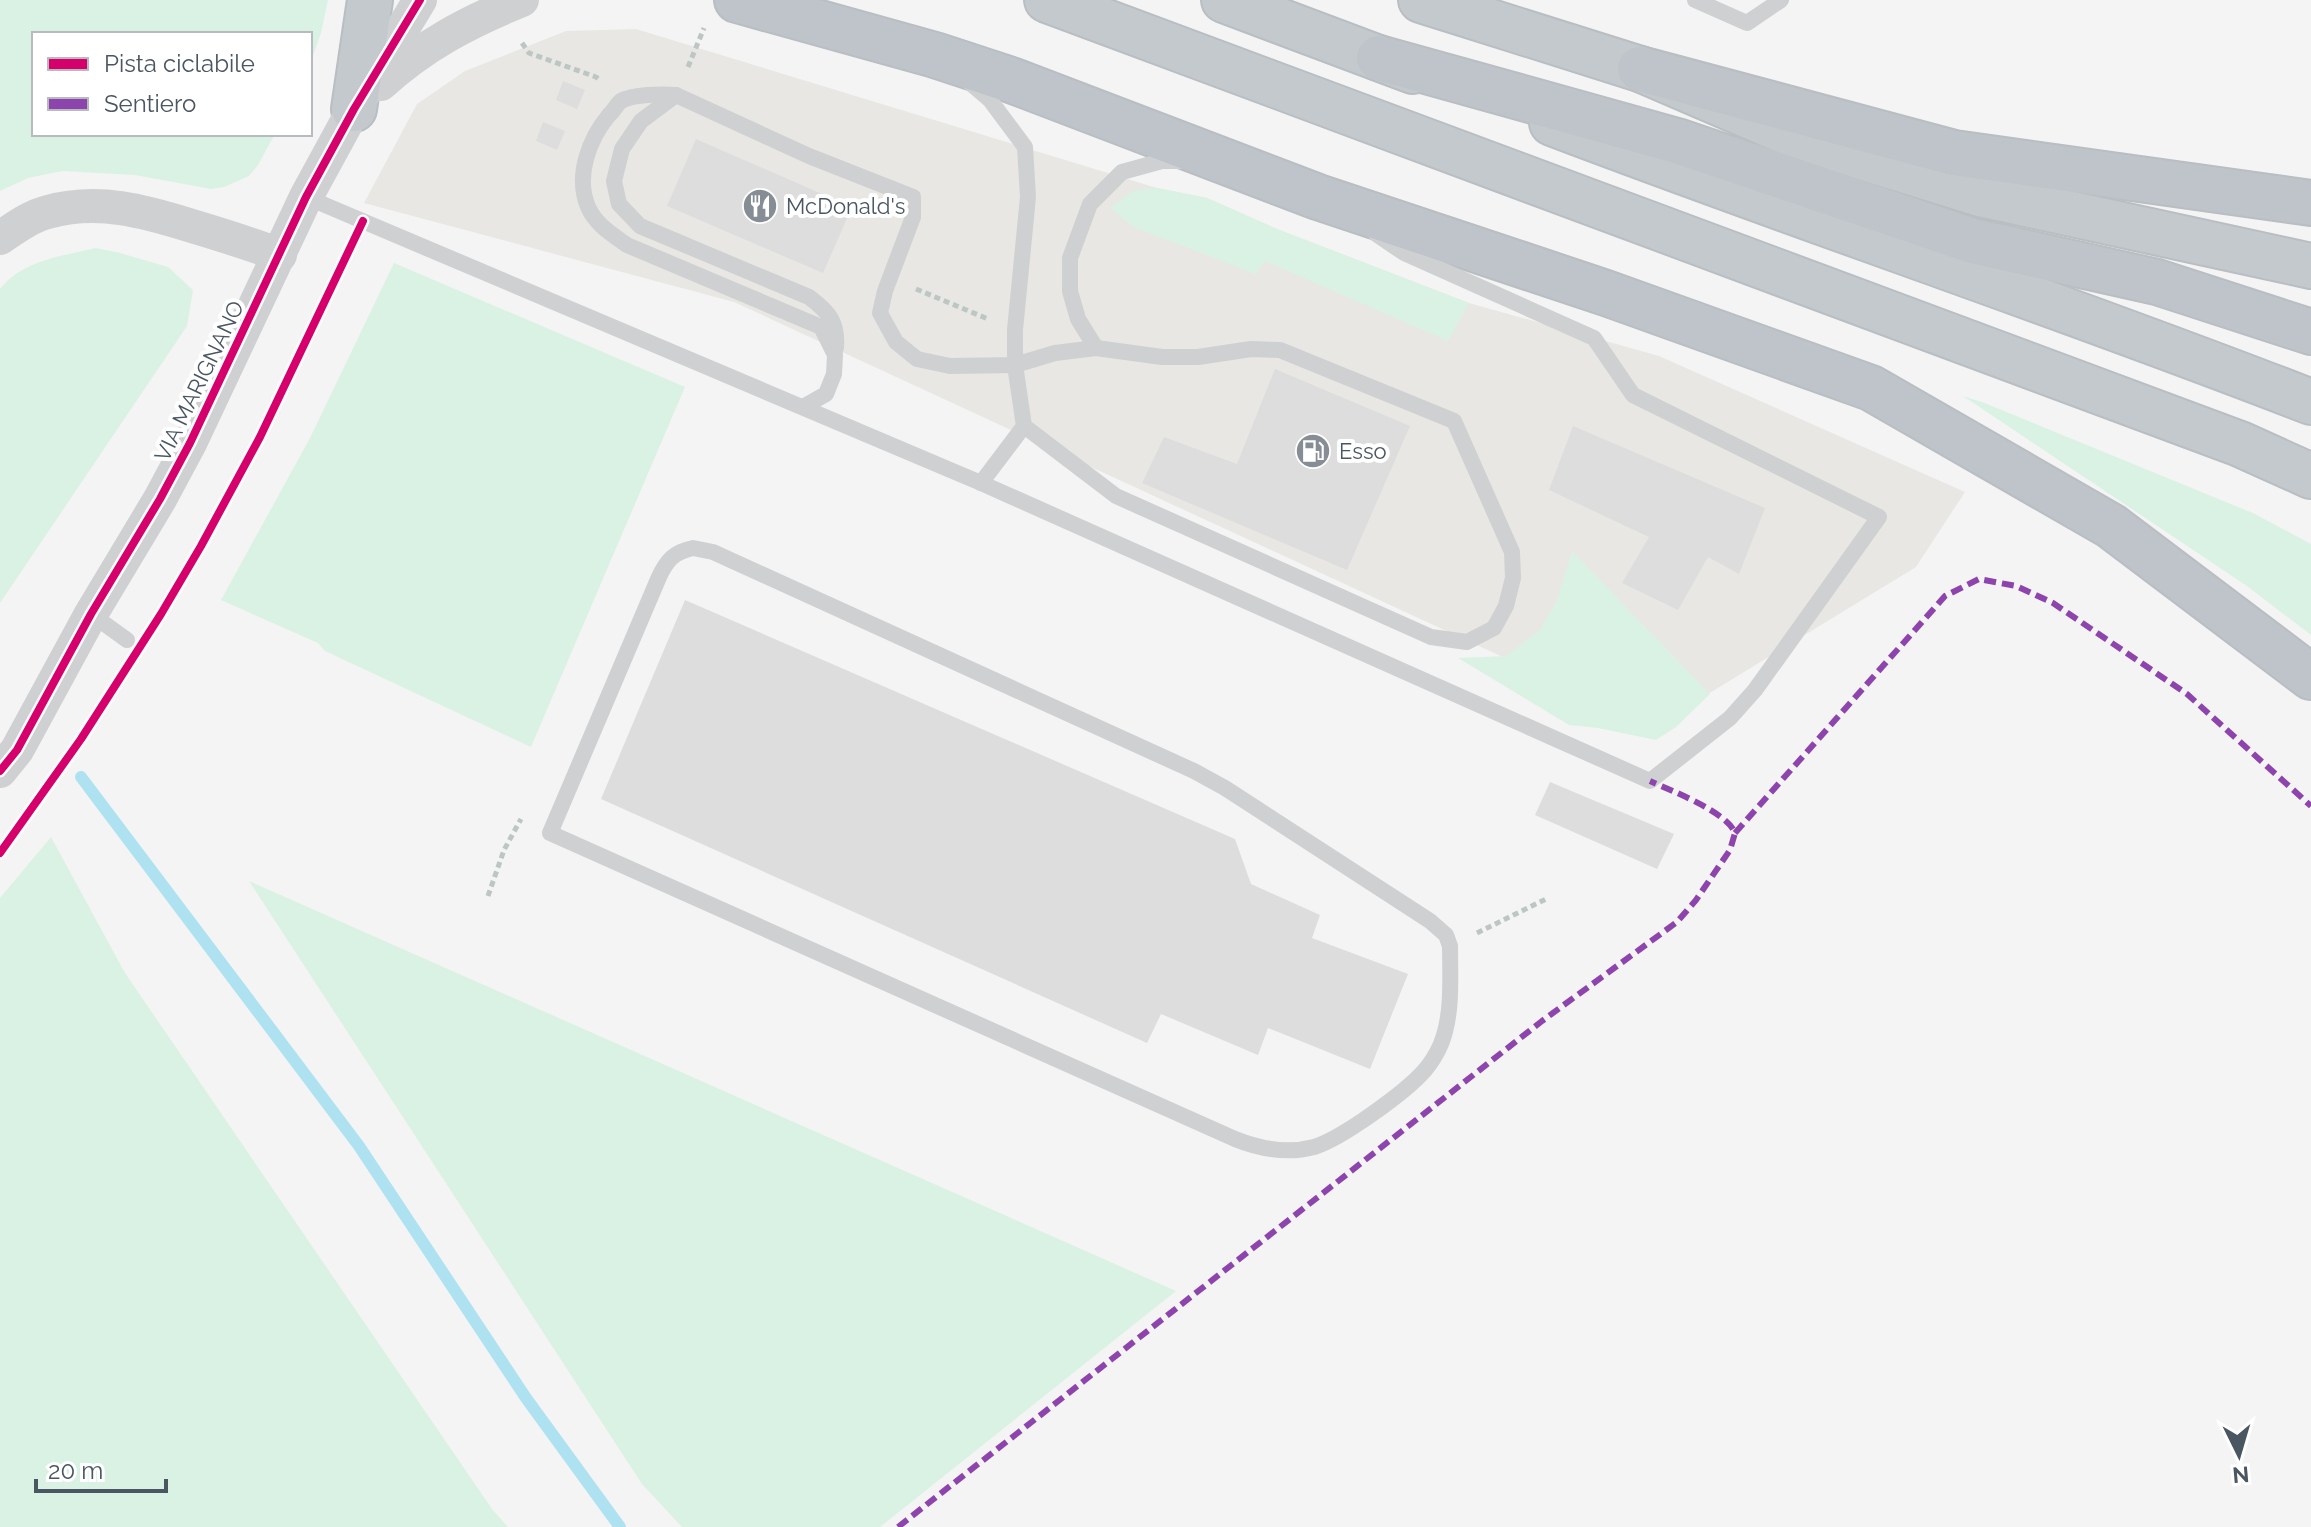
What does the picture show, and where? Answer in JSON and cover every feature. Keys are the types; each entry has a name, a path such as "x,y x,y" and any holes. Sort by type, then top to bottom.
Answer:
{"highway":[{"path":"354,109 370,0"},
{"path":"1047,0 2240,444 2311,476"},
{"path":"1224,0 1742,195 2199,358 2311,402"},
{"path":"1421,0 1640,69 1954,153 2311,203"},
{"path":"721,14 935,55 1011,80 1318,197 1606,293 1871,388 2111,526 2311,677"},
{"path":"1379,58 1677,141 1973,241 2157,282 2311,332"},
{"path":"1640,69 1800,138 1980,194 2311,266"},
{"path":"2199,358 2311,387"},
{"path":"2191,426 2311,469"}],"street":[{"name":"VIA MARIGNANO","path":"0,771 17,750 91,614 183,457 306,197 354,109 420,0"},
{"name":"VIA MARIGNANO","path":"354,109 421,50 455,30 522,0"},
{"path":"0,238 45,212 77,206 106,206 141,210 280,255"}],"lane":[{"path":"1695,0 1747,23 1781,0"},
{"path":"835,355 821,327 627,245 602,228 588,207 583,180 587,153 598,129 621,101 653,94 676,95 809,156 913,197 913,217 889,278 880,313 896,342 917,359 950,366 1015,365 1055,353 1096,348 1162,357 1198,357 1251,349 1280,350 1454,421 1512,552 1513,578 1506,606 1494,628 1467,642 1431,637 1116,496 1024,426 1015,365 1015,330 1028,197 1025,147 990,100 935,55"},
{"path":"676,95 641,121 622,149 614,181 619,204 640,226 809,297 828,312 837,336 834,374 826,394 803,407"},
{"path":"1096,348 1078,319 1070,291 1070,258 1090,204 1122,172 1162,161 1223,160"},
{"path":"306,197 981,483 1650,781 1730,718 1763,679 1879,517 1633,395 1594,338 1404,253 1318,197"},
{"path":"981,483 1024,426"},
{"path":"693,548 713,552 1194,771 1430,921 1446,935 1450,946 1447,1020 1441,1043 1426,1069 1339,1136 1304,1149 1270,1149 1221,1133 550,833 662,570 677,552 693,548"},
{"path":"91,614 127,640"}],"path":[{"path":"676,95 721,14"},
{"path":"521,42 529,53 596,77 621,101"},
{"path":"889,278 1015,330"},
{"path":"1450,946 1548,898"}],"shaded area":[{"path":"636,29 1157,188 1207,198 1277,229 1469,303 1659,356 1965,492 1916,567 1654,727 734,302 364,203 417,104 465,71 566,31"}],"green space":[{"path":"0,0 328,0 312,58 312,32 32,32 32,136 274,136 249,176 224,187 211,189 135,175 62,171 28,178 0,191"},
{"path":"1157,188 1207,198 1277,229 1469,303 1448,341 1265,261 1255,274 1134,227 1110,208 1133,191"},
{"path":"96,248 168,267 193,290 187,326 0,603 0,289 9,279 32,265"},
{"path":"394,263 685,387 531,747 325,651 318,643 221,600 310,438"},
{"path":"1963,396 2255,514 2311,544 2311,635 2247,586"},
{"path":"1572,551 1710,694 1676,727 1656,740 1569,725 1458,658 1506,656 1540,630 1557,600"},
{"path":"51,837 125,973 492,1509 508,1527 0,1527 0,898"},
{"path":"249,881 1176,1291 880,1527 682,1527 642,1484"}],"building":[{"path":"563,81 585,90 577,109 556,100"},
{"path":"543,122 565,131 557,150 536,141"},
{"name":"McDonald's","path":"696,139 852,207 823,273 667,206"},
{"path":"1275,369 1410,426 1347,570 1142,483 1164,437 1237,464"},
{"path":"1573,426 1765,508 1739,574 1708,557 1678,610 1622,583 1649,537 1549,490"},
{"path":"685,600 1235,839 1251,884 1320,915 1312,938 1408,974 1370,1069 1268,1028 1258,1055 1161,1014 1147,1043 601,799"},
{"path":"1550,782 1674,834 1657,869 1535,815"}],"waterway":[{"path":"81,777 359,1146 526,1398 620,1527"}],"marked path":[{"path":"1735,833 1945,596 1979,579 2016,586 2053,603 2187,694 2311,806"},
{"path":"898,1527 1542,1021 1677,922 1730,850 1735,833 1730,825 1710,810 1650,781"}],"cycle path":[{"path":"0,771 17,750 91,614 160,499 190,443 306,197 354,109 420,0"},
{"path":"0,853 81,739 201,546 260,437 363,221"}],"place":[{"name":"McDonald's","path":"760,206"},
{"name":"Esso","path":"1313,451"}]}
